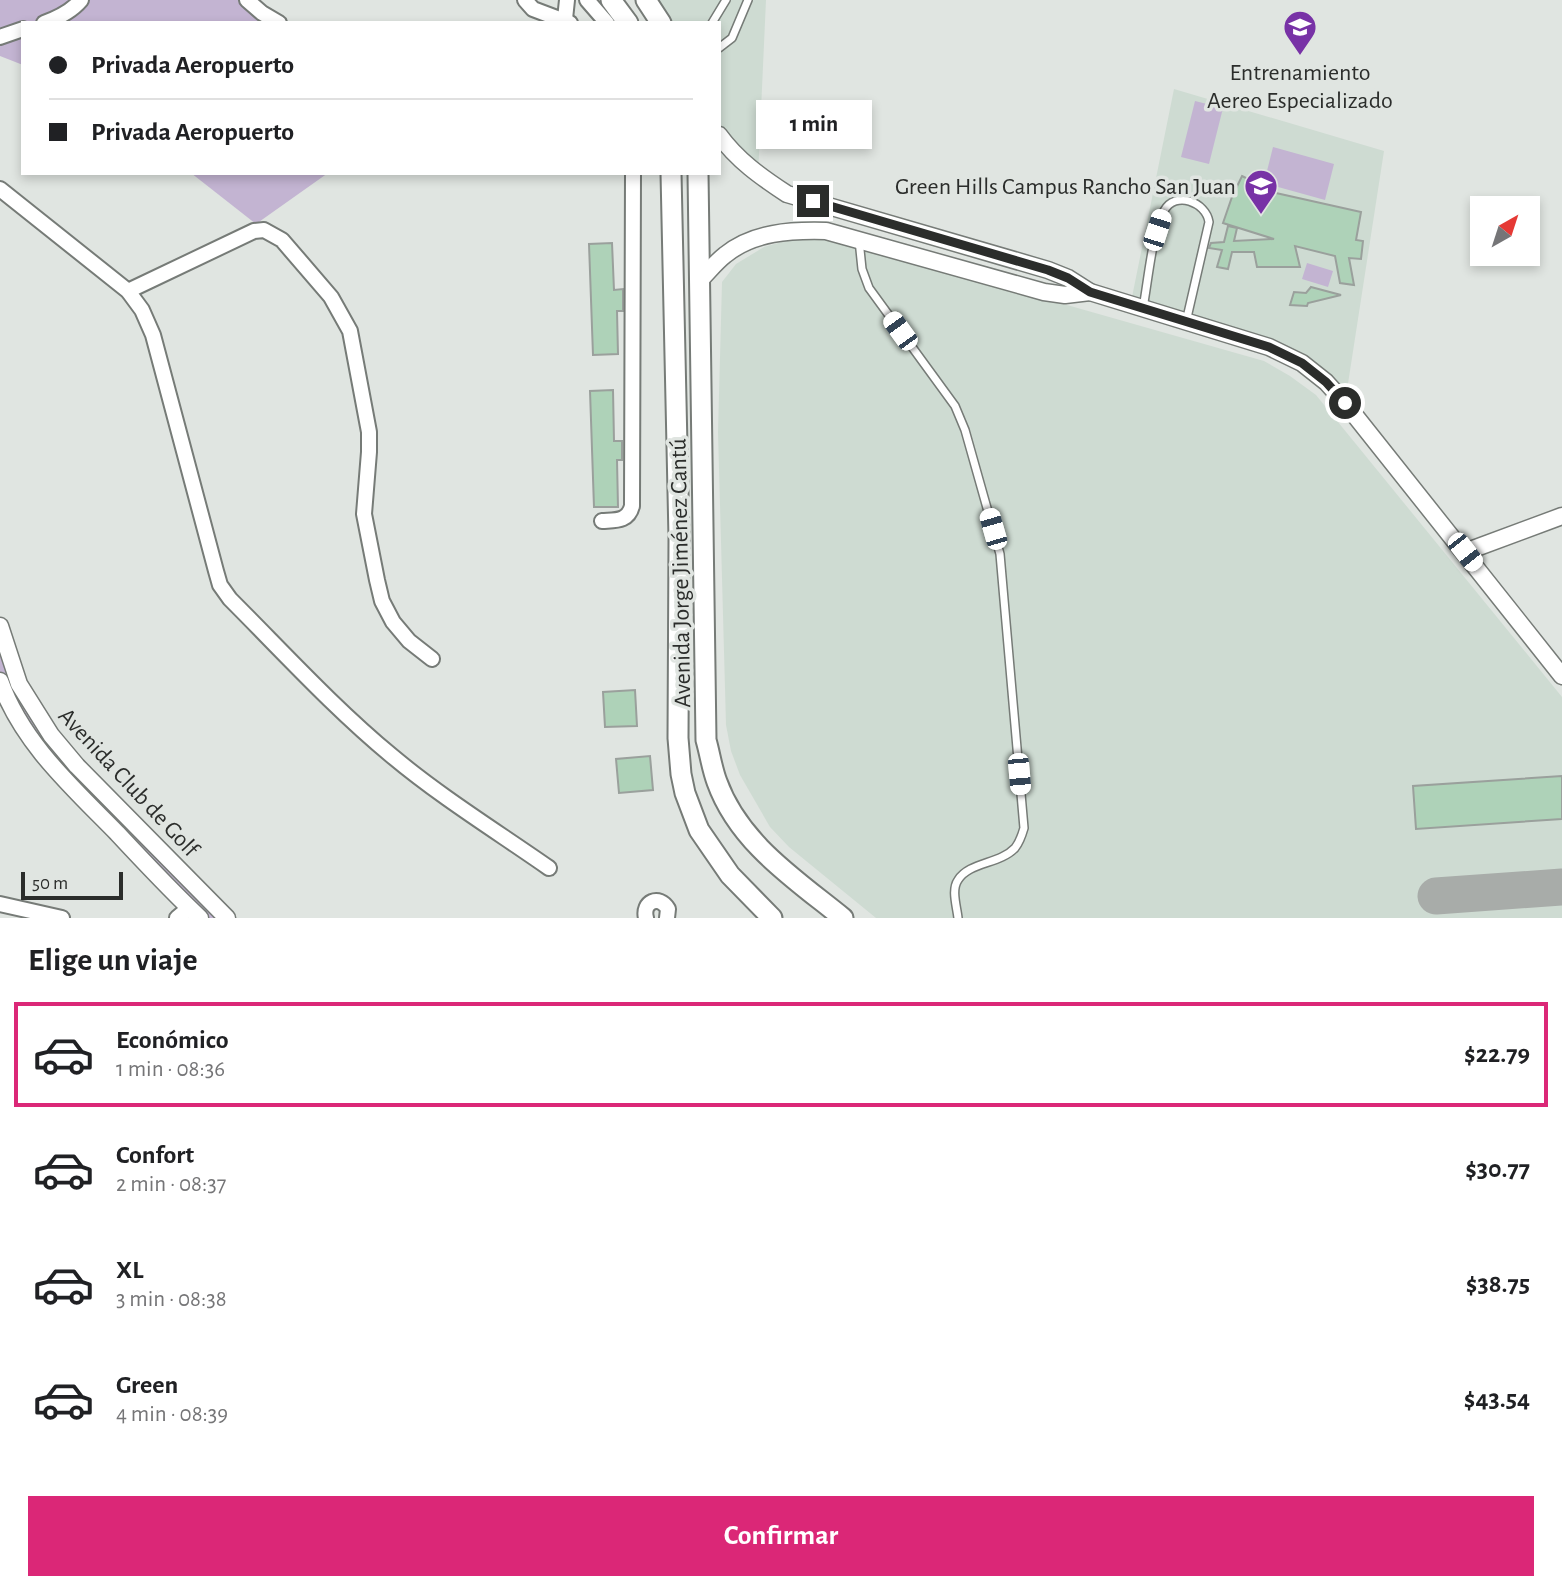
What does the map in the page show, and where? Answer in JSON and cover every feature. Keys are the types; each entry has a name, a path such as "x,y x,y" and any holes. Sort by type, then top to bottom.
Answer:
{"main road":[{"path":"611,0 627,21"},
{"path":"646,0 660,21"},
{"name":"Avenida Jorge Jiménez Cantú","path":"671,175 679,538 678,738 681,774 699,830 730,875 772,918"},
{"name":"Avenida Jorge Jiménez Cantú","path":"698,175 706,740 717,783 738,823 763,854 843,918"}],"street":[{"path":"50,21 74,8 81,0"},
{"path":"247,0 276,21"},
{"path":"525,0 533,9 550,7 568,21"},
{"path":"567,0 568,21"},
{"path":"587,0 605,21"},
{"path":"0,37 21,30"},
{"path":"721,138 758,176 787,194 1048,270 1068,278 1090,292 1269,347 1302,363 1326,382 1562,676"},
{"path":"601,521 625,518 632,506 633,175"},
{"path":"0,189 128,292 142,310 153,335 220,585 230,599 346,715 394,758 549,867"},
{"path":"128,292 254,231 264,230 282,240 331,296 350,331 369,432 364,514 382,601 393,622 409,641 432,659"},
{"path":"701,279 725,254 757,237 797,230 826,230 1044,292 1065,295 1090,292"},
{"path":"1465,552 1562,516"},
{"name":"Avenida Club de Golf","path":"1,636 11,710 51,764 189,915"},
{"name":"Avenida Club de Golf","path":"7,685 77,766 227,918"},
{"path":"646,918 647,905 656,900 661,901 668,909 667,918"},
{"path":"0,904 62,918"}],"lane":[{"path":"713,21 726,0"},
{"path":"721,46 732,38 748,0"},
{"path":"1143,309 1157,230 1164,209 1174,202 1192,201 1204,209 1209,222 1186,322"},
{"path":"859,240 862,269 869,288 956,406 1000,554 1024,828 1017,846 1003,858 968,871 957,880 955,892 958,918"}],"shaded area":[{"path":"0,0 247,0 276,21 21,21 21,64 0,56"},
{"path":"646,0 766,0 758,176 721,137 721,21 660,21"},
{"name":"Green Hills Campus Rancho San Juan","path":"1174,89 1384,151 1345,403 1302,363 1131,302"},
{"path":"1195,101 1223,108 1209,164 1181,157"},
{"path":"1273,147 1334,164 1325,200 1264,183"},
{"path":"194,175 325,175 256,224"},
{"path":"818,239 859,246 1264,361 1316,395 1562,697 1562,918 876,918 789,847 770,827 740,775 731,751 726,725 718,432 722,282 736,264 764,247 789,240"},
{"path":"1307,263 1333,271 1328,287 1302,279"},
{"path":"0,626 29,703 227,918 200,918 59,774 0,681"}],"building":[{"path":"1242,176 1276,193 1361,212 1356,240 1363,241 1361,259 1349,258 1354,285 1340,283 1335,256 1295,246 1300,267 1257,267 1254,252 1232,252 1228,269 1217,267 1222,250 1209,248 1211,243 1224,242 1228,226 1237,228 1234,241 1274,239 1223,223"},
{"path":"612,243 614,290 623,289 623,311 617,311 618,354 593,355 589,244"},
{"path":"1311,287 1341,295 1308,303 1307,306 1290,305 1294,292 1306,293"},
{"path":"613,390 614,441 622,441 622,460 617,460 618,507 594,507 590,391"},
{"path":"635,690 637,726 605,727 603,692"},
{"path":"650,756 653,790 619,793 616,759"},
{"path":"1562,776 1562,819 1416,829 1413,786"}],"taxiway":[{"path":"1436,896 1562,887"}],"place":[{"name":"Entrenamiento Aereo Especializado","path":"1300,57"},
{"name":"Green Hills Campus Rancho San Juan","path":"1261,216"}],"route":[{"path":"813,201 1048,270 1068,278 1090,292 1269,347 1302,363 1326,382 1345,403"}]}
